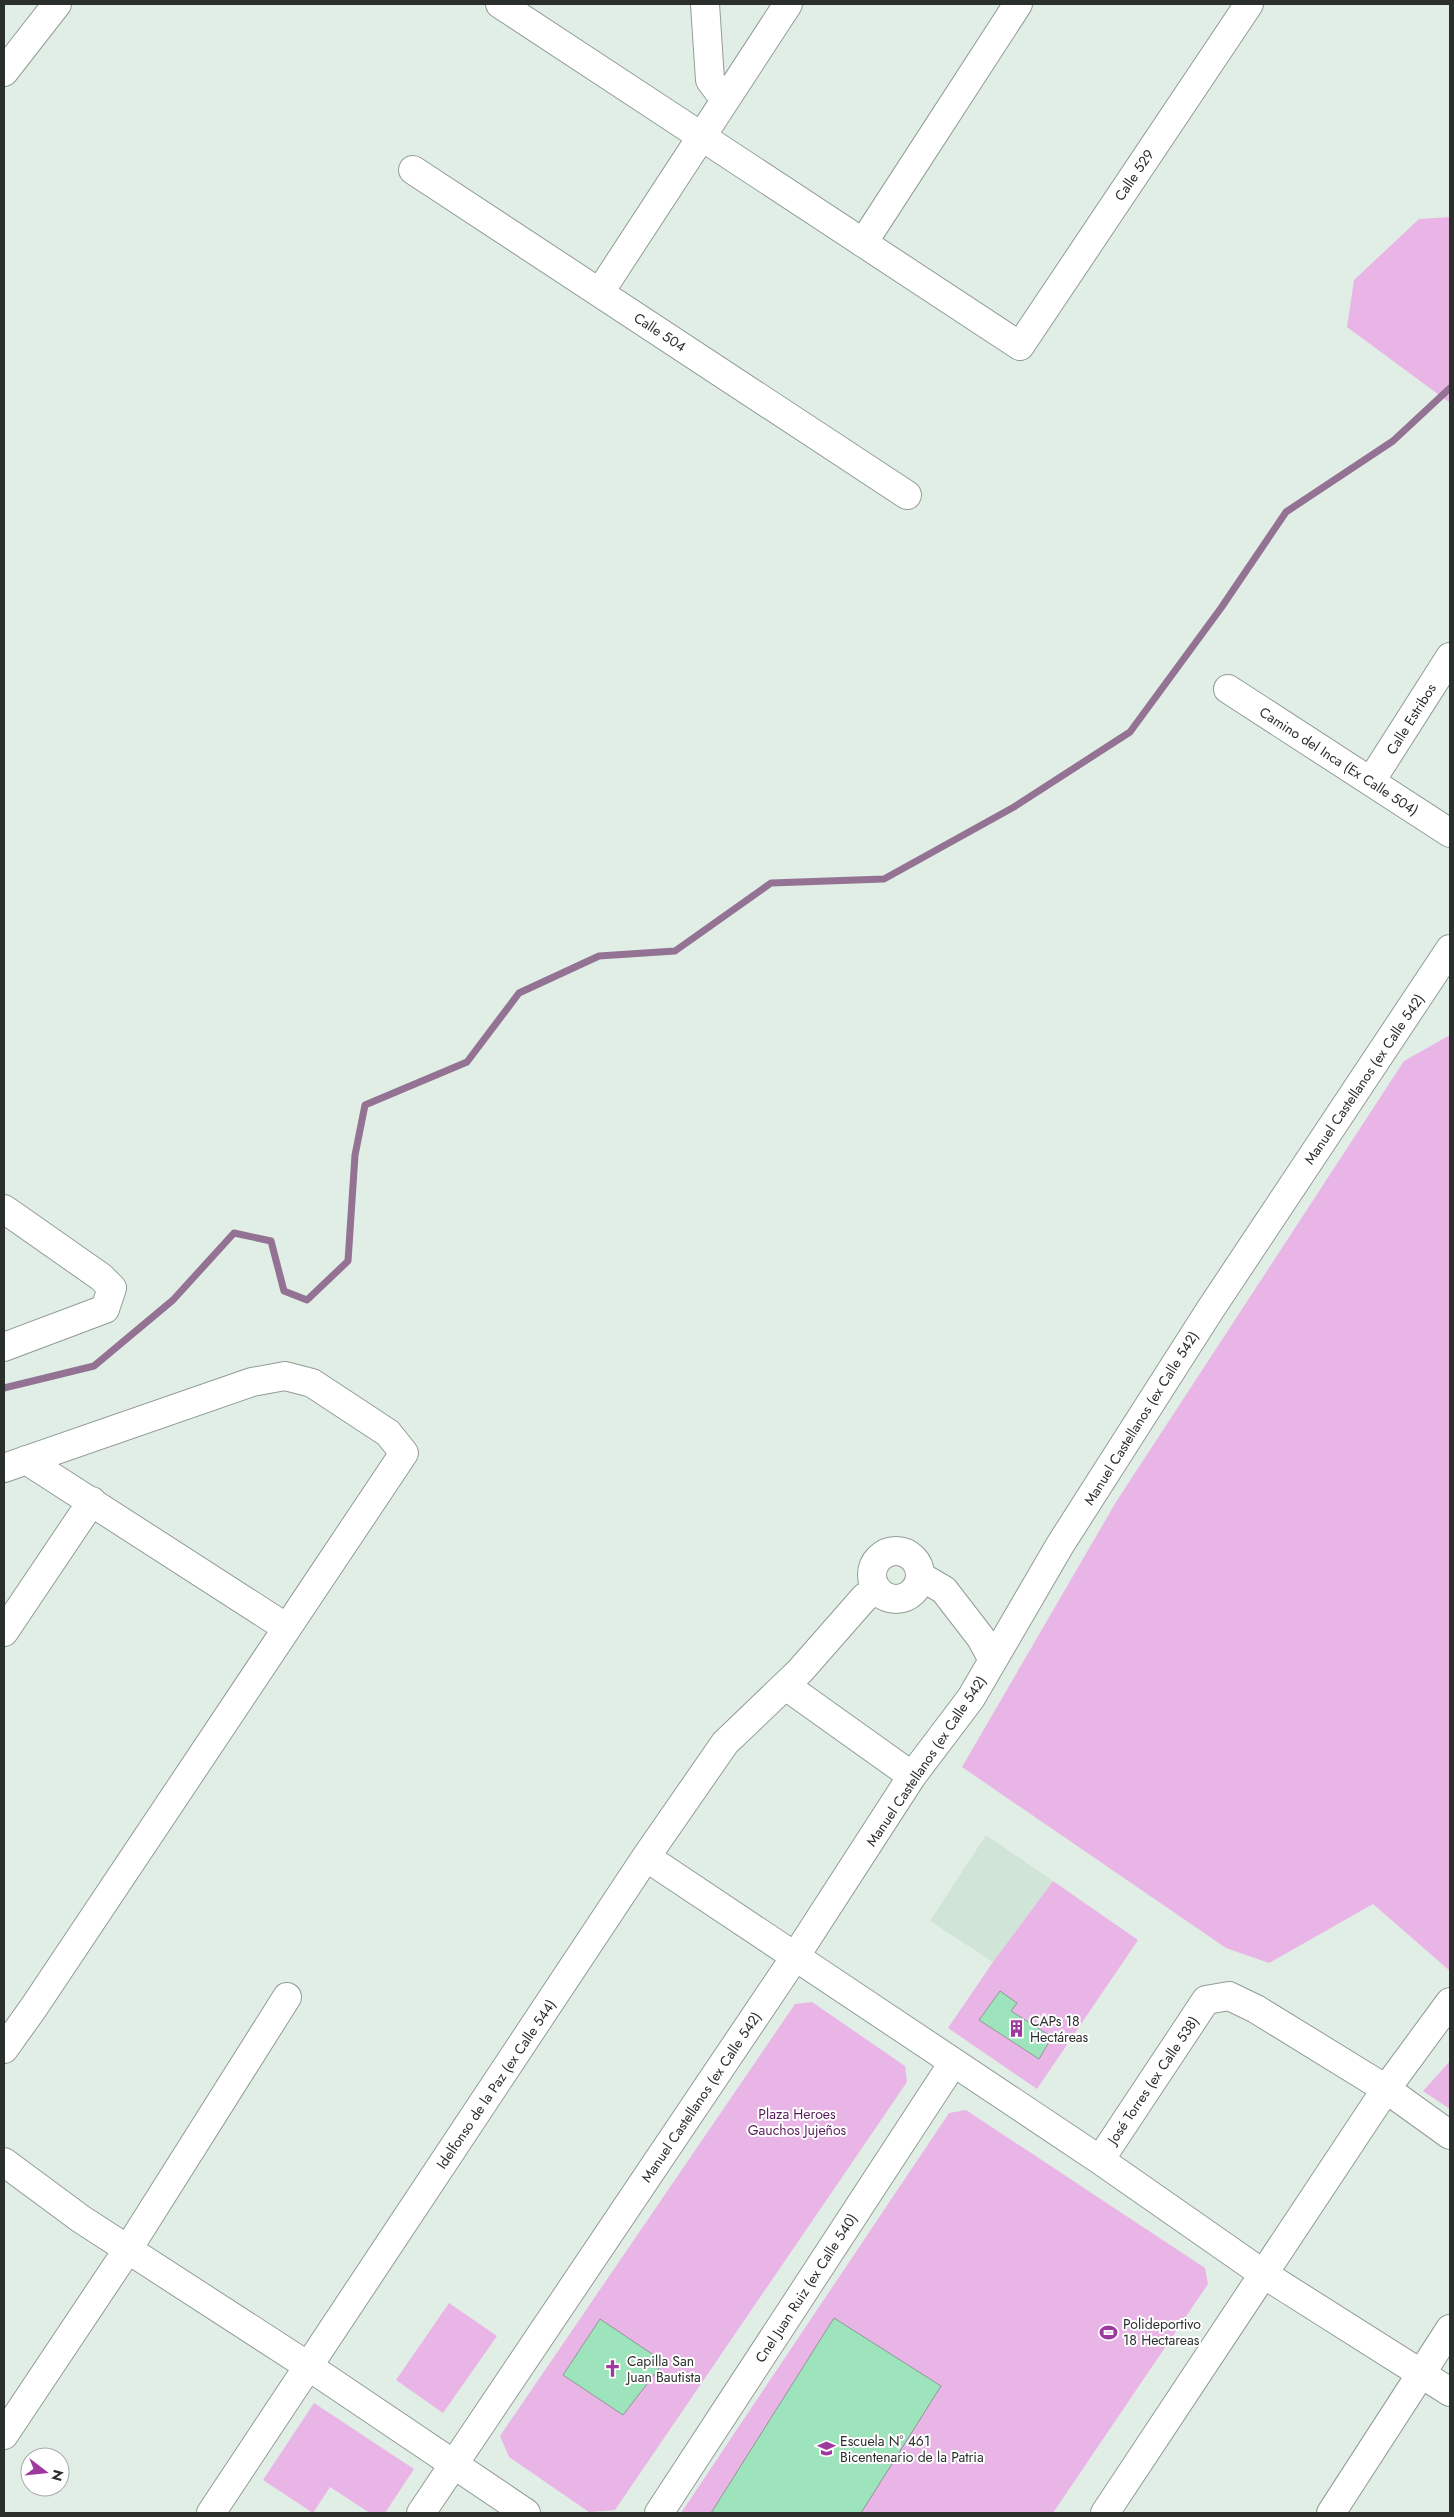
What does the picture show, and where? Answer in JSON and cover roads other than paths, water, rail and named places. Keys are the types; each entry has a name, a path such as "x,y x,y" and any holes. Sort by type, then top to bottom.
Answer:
{"street":[{"path":"4,72 57,4"},
{"path":"500,4 863,243 1018,4"},
{"path":"705,4 710,80 725,100"},
{"path":"600,292 788,4"},
{"name":"Calle 529","path":"863,243 1020,346 1249,4"},
{"name":"Calle 504","path":"413,170 907,495"},
{"name":"Calle Estribos","path":"1372,781 1450,657"},
{"name":"Camino del Inca (Ex Calle 504)","path":"1228,689 1450,833"},
{"name":"Manuel Castellanos (ex Calle 542)","path":"421,2513 452,2464 795,1957 912,1776 971,1698 1060,1545 1210,1310 1450,949"},
{"path":"4,1209 101,1277 112,1288 105,1308 4,1347"},
{"path":"4,2049 34,2007 404,1453 388,1433 312,1383 285,1376 252,1382 15,1464"},
{"path":"15,1464 92,1501 287,1628"},
{"path":"4,1632 92,1501"},
{"path":"889,1552 904,1552 916,1561 920,1576 914,1591 907,1596 891,1598 878,1590 874,1583 873,1568 877,1561 889,1552"},
{"path":"920,1576 944,1590 981,1638 993,1660"},
{"name":"Idelfonso de la Paz (ex Calle 544)","path":"211,2513 646,1857 725,1744 793,1678 865,1597 878,1590"},
{"path":"793,1678 912,1776"},
{"path":"646,1857 1100,2160 1262,2273 1450,2392"},
{"name":"José Torres (ex Calle 538)","path":"1100,2160 1206,2000 1229,1996 1256,2009 1386,2089"},
{"path":"4,2435 128,2249 286,1997"},
{"path":"1105,2513 1262,2273 1386,2089 1450,2002"},
{"name":"Cnel Juan Ruiz (ex Calle 540)","path":"659,2513 953,2063"},
{"path":"1386,2089 1450,2135"},
{"path":"4,2162 82,2219 308,2366 526,2513"},
{"path":"1331,2513 1450,2329"}],"waterway":[{"path":"4,1388 94,1366 173,1300 234,1233 271,1241 284,1291 307,1300 348,1261 355,1155 365,1105 467,1062 519,993 599,956 675,951 771,883 884,879 1014,807 1130,732 1221,608 1286,512 1393,441 1450,388"}],"place":[{"name":"CAPs 18 Hectáreas","path":"1016,2029"},
{"name":"Polideportivo 18 Hectareas","path":"1109,2332"},
{"name":"Capilla San Juan Bautista","path":"613,2369"},
{"name":"Escuela N° 461 Bicentenario de la Patria","path":"826,2449"}],"park label":[{"name":"Plaza Heroes Gauchos Jujeños","path":"797,2122"}]}
